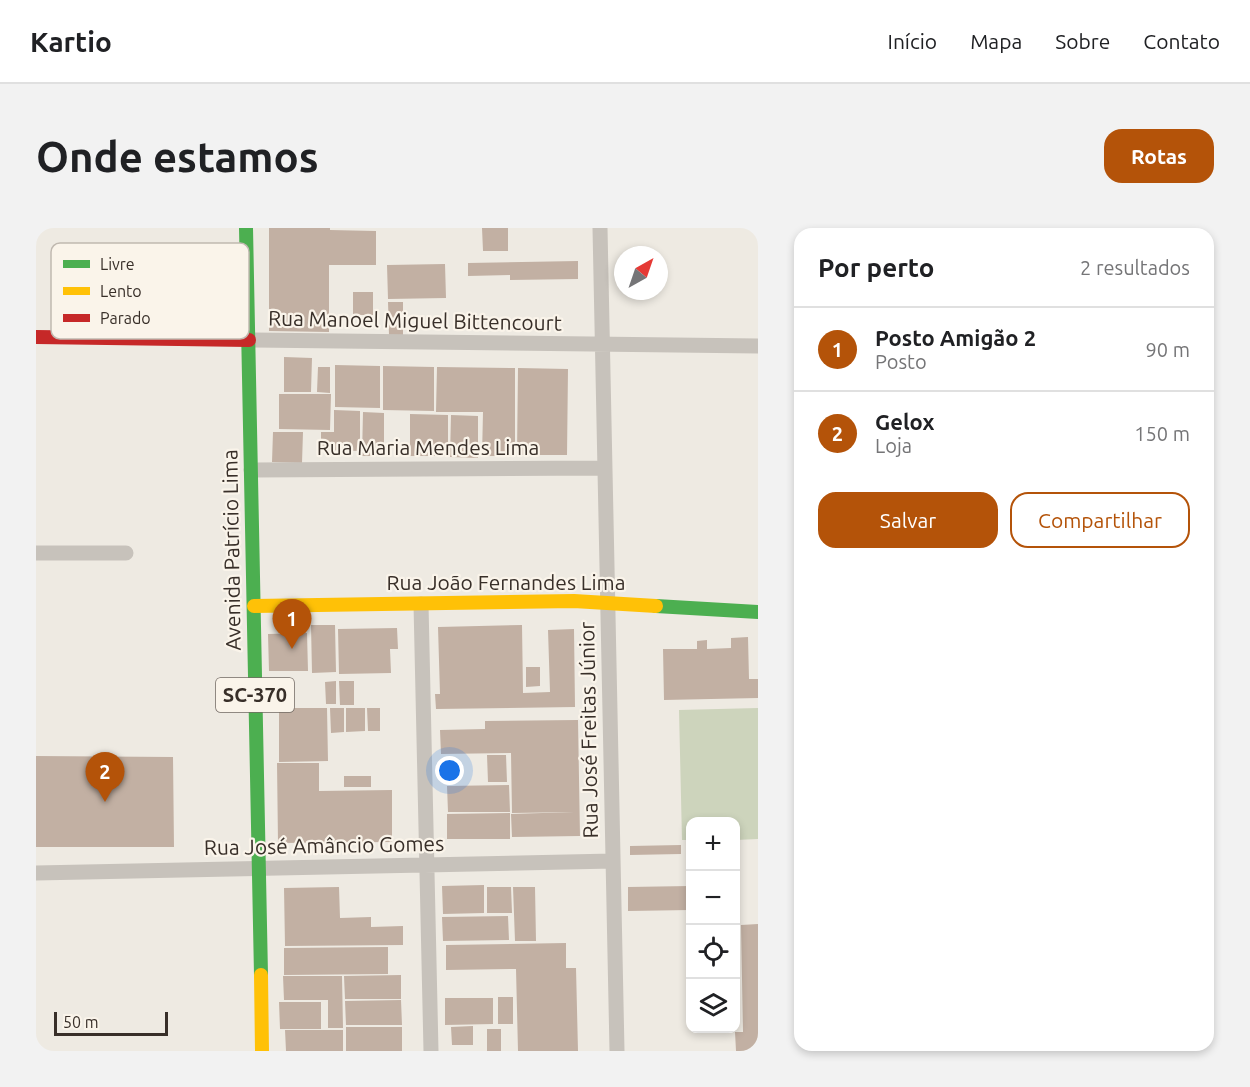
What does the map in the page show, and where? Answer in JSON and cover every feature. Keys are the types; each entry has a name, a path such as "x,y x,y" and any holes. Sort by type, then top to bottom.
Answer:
{"main road":[{"name":"Avenida Patrício Lima","path":"246,228 246,243"},
{"name":"Rua Manoel Miguel Bittencourt","path":"36,337 51,337"},
{"name":"Rua Manoel Miguel Bittencourt","path":"178,339 249,340"},
{"name":"Avenida Patrício Lima","path":"249,340 262,1051"},
{"name":"Rua João Fernandes Lima","path":"254,606 534,601 608,602 758,612"}],"street":[{"name":"Rua José Freitas Júnior","path":"600,228 617,1051"},
{"name":"Rua Manoel Miguel Bittencourt","path":"249,340 758,346"},
{"name":"Rua Maria Mendes Lima","path":"251,470 605,468"},
{"path":"36,553 126,553"},
{"path":"421,604 431,1051"},
{"name":"Rua José Amâncio Gomes","path":"36,873 613,861"}],"green space":[{"path":"758,708 758,839 740,840 740,817 686,817 686,840 682,840 679,710"}],"building":[{"path":"269,228 376,231 376,265 329,265 329,332 269,331"},
{"path":"482,228 508,228 508,251 483,251"},
{"path":"578,261 578,279 510,280 510,275 468,276 468,263"},
{"path":"445,264 446,298 388,299 387,265"},
{"path":"353,292 373,292 373,315 353,315"},
{"path":"388,302 403,302 403,335 389,335"},
{"path":"284,357 312,358 311,392 284,392"},
{"path":"335,365 380,366 380,408 335,407"},
{"path":"383,366 434,367 434,411 383,410"},
{"path":"318,367 330,367 330,393 317,392"},
{"path":"437,367 515,368 515,456 482,456 483,412 436,412"},
{"path":"518,368 568,369 567,455 517,455"},
{"path":"279,394 331,394 330,430 279,429"},
{"path":"334,410 360,411 360,451 321,450 321,432 334,432"},
{"path":"363,412 384,413 384,456 362,456"},
{"path":"410,414 448,415 448,456 410,456"},
{"path":"451,415 478,416 478,458 450,457"},
{"path":"273,432 303,432 302,463 272,462"},
{"path":"311,625 335,625 336,672 312,673"},
{"path":"522,625 523,693 550,692 548,630 574,629 575,707 436,709 435,694 440,694 438,627"},
{"path":"397,628 398,649 390,649 391,673 339,674 338,629"},
{"path":"307,633 308,671 269,671 268,634"},
{"path":"748,637 749,679 758,679 758,698 664,700 663,649 697,649 697,641 707,640 707,649 731,648 731,638"},
{"path":"526,667 540,667 540,686 526,687"},
{"path":"336,681 336,704 326,704 325,682"},
{"path":"339,681 354,681 354,705 340,705"},
{"path":"279,708 327,708 328,761 279,762"},
{"path":"330,708 344,708 344,732 331,733"},
{"path":"346,708 365,708 365,731 346,732"},
{"path":"367,708 380,708 380,731 368,731"},
{"path":"578,720 580,836 512,837 511,814 574,812 512,813 511,753 441,754 440,730 485,729 485,721"},
{"path":"487,755 506,755 507,782 488,782"},
{"path":"36,756 173,757 174,847 36,847"},
{"path":"277,763 319,763 319,791 392,790 392,842 278,843"},
{"path":"344,776 371,776 371,787 344,787"},
{"path":"509,785 510,812 448,812 447,786"},
{"path":"510,813 510,839 447,839 447,814"},
{"path":"681,845 681,854 630,855 630,846"},
{"path":"484,885 484,913 443,914 442,886"},
{"path":"686,886 686,910 628,911 628,887"},
{"path":"339,887 340,918 371,917 371,927 403,926 403,945 285,946 284,888"},
{"path":"487,887 511,887 512,913 487,913"},
{"path":"513,887 535,887 536,941 515,941"},
{"path":"508,916 509,940 443,941 442,917"},
{"path":"758,924 758,1051 736,1051 735,1033 743,1032 741,925"},
{"path":"566,943 566,968 576,968 578,1051 518,1051 516,969 446,970 446,945"},
{"path":"388,947 388,974 284,975 284,948"},
{"path":"401,975 401,999 345,999 344,976"},
{"path":"283,976 342,976 343,1028 328,1028 328,1000 284,1000"},
{"path":"498,997 513,997 513,1024 498,1024"},
{"path":"445,998 493,998 493,1024 445,1025"},
{"path":"401,1000 402,1025 346,1025 345,1001"},
{"path":"279,1002 321,1002 321,1029 280,1029"},
{"path":"473,1026 473,1045 452,1045 451,1027"},
{"path":"346,1027 402,1027 402,1051 346,1051"},
{"path":"487,1029 501,1029 501,1051 487,1051"},
{"path":"285,1030 343,1030 343,1051 286,1051"}],"traffic: fast":[{"path":"246,228 246,243"},
{"path":"248,339 261,975"},
{"path":"656,606 758,612"}],"traffic: slow":[{"path":"254,606 574,601 656,606"},
{"path":"261,975 262,1051"}],"traffic: jam":[{"path":"36,337 51,337"},
{"path":"178,339 249,340"}],"place":[{"name":"Posto Amigão 2","path":"292,649"},
{"name":"Gelox","path":"105,802"}]}
